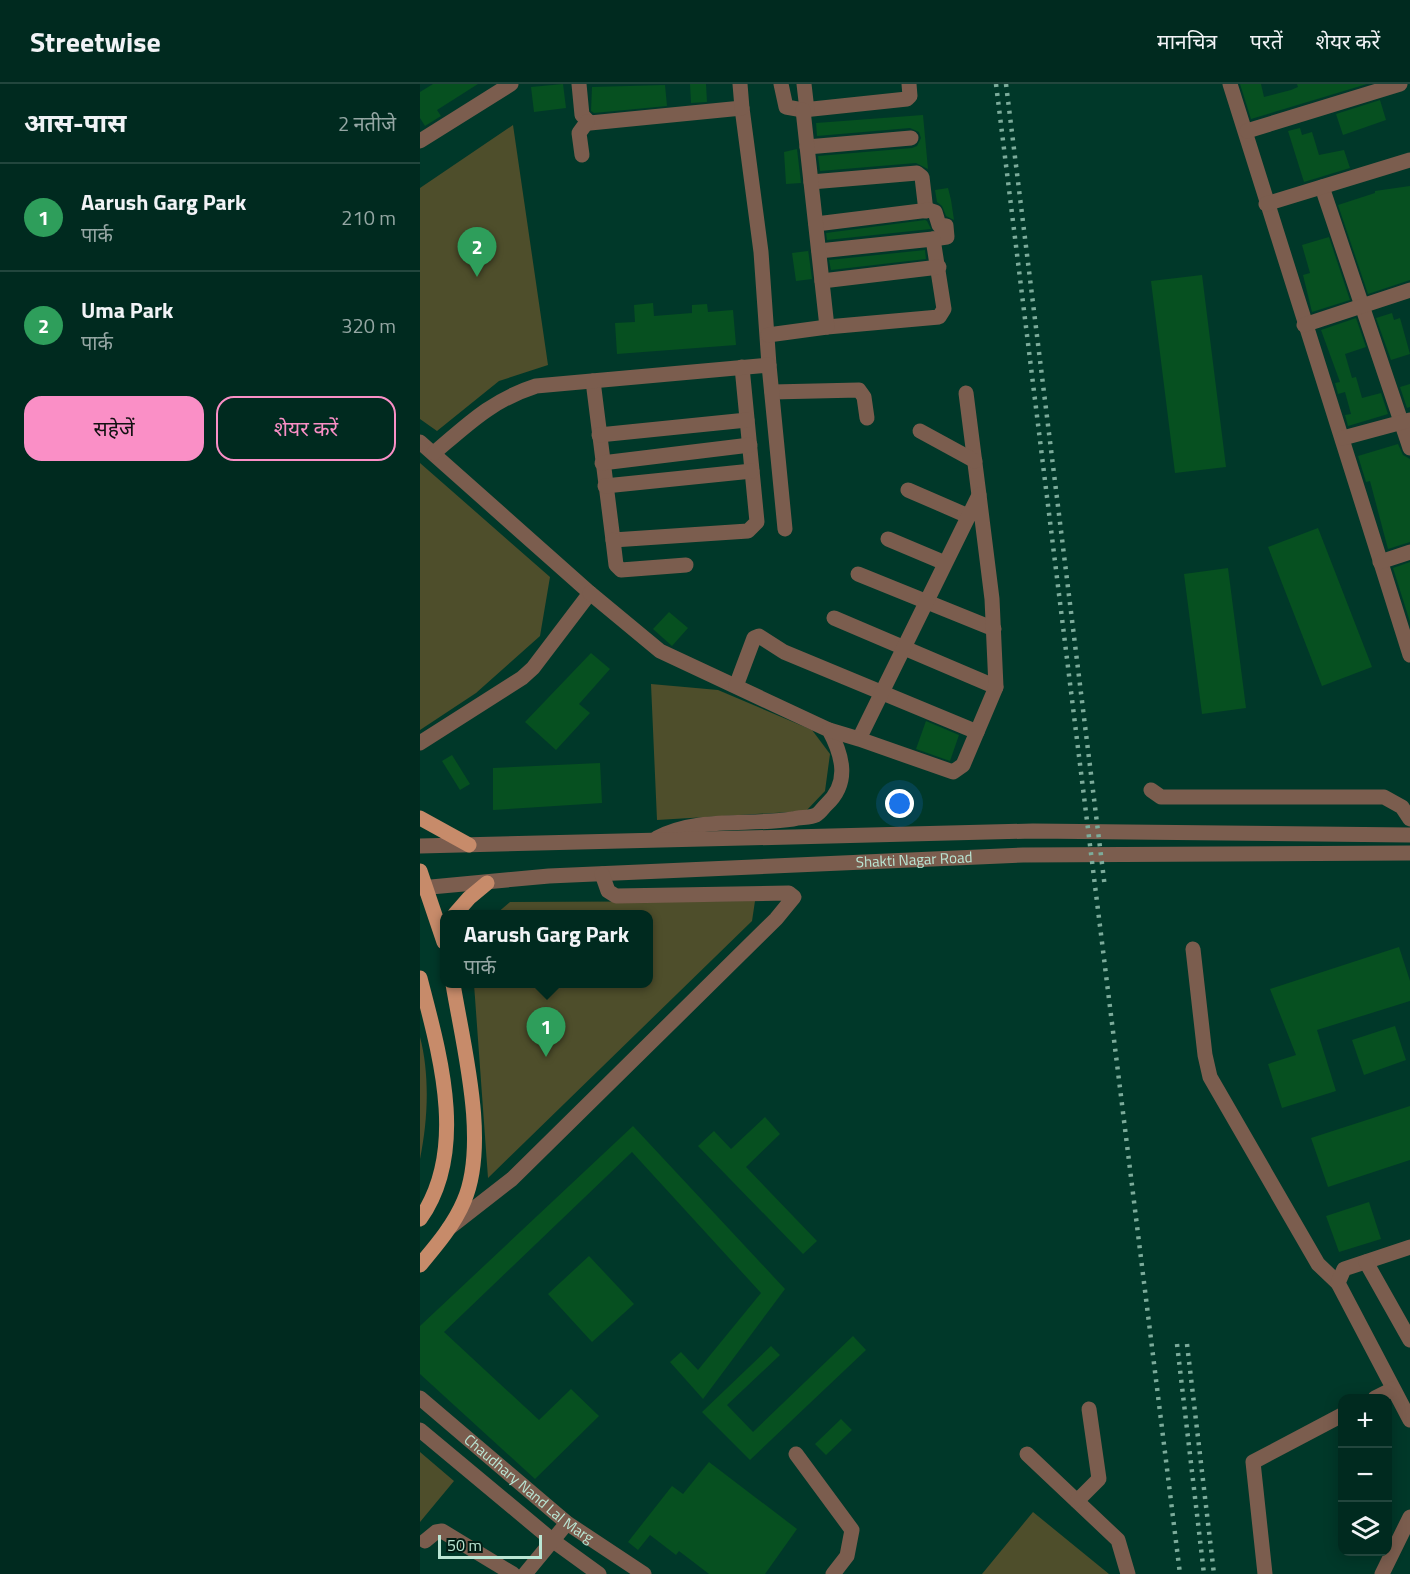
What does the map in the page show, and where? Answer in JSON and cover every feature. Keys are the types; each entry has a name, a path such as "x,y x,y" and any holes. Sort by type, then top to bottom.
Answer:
{"main road":[{"path":"420,818 469,845"},
{"path":"420,871 424,888 440,928"},
{"path":"459,910 487,883"},
{"path":"420,978 433,1026 447,1114 441,1173 429,1205 420,1219"},
{"path":"420,1265 448,1228 465,1200 473,1154 474,1109 454,988"}],"street":[{"path":"420,141 511,84"},
{"path":"579,84 582,115 588,122"},
{"path":"740,84 761,252 785,530"},
{"path":"781,84 786,107 805,110 907,99 910,96 909,84"},
{"path":"804,84 807,147 827,327"},
{"path":"1230,84 1247,131 1266,204 1343,438 1410,655"},
{"path":"1247,131 1400,84"},
{"path":"582,155 579,133 588,122 742,108"},
{"path":"807,147 911,138"},
{"path":"1266,204 1410,160"},
{"path":"811,182 917,173 922,177 926,211"},
{"path":"1322,187 1361,306 1406,421 1410,448"},
{"path":"816,224 926,211 935,212 939,225 946,226 947,237 819,252"},
{"path":"768,335 939,317 944,309 933,239"},
{"path":"822,281 939,267"},
{"path":"1304,325 1410,290"},
{"path":"434,453 489,406 511,394 536,386 769,365"},
{"path":"613,540 754,528 757,522 742,367"},
{"path":"593,381 616,565 621,570 687,565"},
{"path":"772,392 859,390 864,397 867,418"},
{"path":"420,442 590,593 660,651 829,730 952,772 963,765 996,687 994,629 966,393"},
{"path":"599,435 747,420"},
{"path":"1343,438 1406,421"},
{"path":"920,431 975,461"},
{"path":"602,463 750,445"},
{"path":"605,486 752,471"},
{"path":"908,490 968,516"},
{"path":"859,739 979,495"},
{"path":"888,539 945,563"},
{"path":"1380,562 1410,552"},
{"path":"858,574 994,629"},
{"path":"420,743 522,678 533,668 590,593"},
{"path":"834,618 996,687"},
{"path":"736,686 754,638 759,636 784,652 977,732"},
{"path":"653,840 676,828 691,825 773,822 816,815 833,799 841,786 843,772 837,745 829,730"},
{"path":"1151,790 1161,797 1384,797 1398,803 1410,819"},
{"name":"Shakti Nagar Road","path":"420,846 1033,831 1410,835"},
{"name":"Shakti Nagar Road","path":"424,888 602,874 1023,855 1410,853"},
{"path":"448,1228 512,1179 776,920 794,897 789,894 616,896 608,891 602,874"},
{"path":"1193,949 1204,1055 1210,1077 1318,1264 1338,1283 1410,1420"},
{"path":"1338,1283 1344,1269 1410,1247"},
{"path":"1366,1262 1410,1340"},
{"path":"1383,1394 1393,1389"},
{"name":"Chaudhary Nand Lal Marg","path":"420,1398 567,1523 644,1574"},
{"path":"1077,1501 1099,1479 1089,1409"},
{"path":"1265,1574 1253,1462 1338,1417"},
{"name":"Chaudhary Nand Lal Marg","path":"420,1430 552,1540 599,1574"},
{"path":"796,1454 852,1530 848,1556 833,1574"},
{"path":"1027,1454 1118,1540 1128,1574"},
{"path":"1382,1574 1410,1517"},
{"path":"525,1574 567,1523"},
{"path":"425,1541 436,1532 442,1532 513,1574"}],"shaded area":[{"path":"513,125 548,365 499,381 437,431 420,419 420,188"},
{"path":"420,463 550,577 540,636 476,693 420,730"},
{"path":"651,684 718,690 812,730 830,754 825,791 806,811 657,820"},
{"path":"755,901 752,921 488,1178 474,988 653,988 653,910 501,910 510,902"},
{"path":"420,1037 427,1082 427,1098 420,1159"},
{"path":"420,1452 454,1481 420,1522"},
{"path":"1033,1512 1109,1574 982,1574"}],"building":[{"path":"433,84 478,84 437,110 441,116 425,126 420,118 420,92"},
{"path":"563,84 566,108 534,112 531,87"},
{"path":"690,84 706,84 707,102 691,103"},
{"path":"1240,84 1261,84 1264,97 1291,90 1298,87 1297,84 1367,84 1251,119"},
{"path":"665,85 667,106 594,113 591,111 592,87"},
{"path":"1380,100 1386,120 1343,135 1336,114"},
{"path":"923,115 928,169 916,163 820,171 818,156 912,148 917,146 921,138 919,132 910,128 817,136 816,123"},
{"path":"1300,128 1302,135 1312,132 1319,155 1344,150 1350,168 1304,182 1288,131"},
{"path":"797,149 801,183 786,184 784,152"},
{"path":"1410,186 1410,280 1368,294 1338,205 1375,193 1375,191"},
{"path":"948,188 954,220 946,216 942,206 937,202 935,190"},
{"path":"925,220 931,229 827,240 826,233"},
{"path":"1329,237 1350,300 1312,312 1303,275 1310,273 1302,245"},
{"path":"808,249 812,279 796,281 792,253 808,251"},
{"path":"925,250 926,259 831,270 829,260"},
{"path":"1202,275 1226,467 1175,473 1151,281"},
{"path":"653,303 654,316 692,313 692,305 707,304 708,312 733,310 736,345 617,354 615,323 635,322 634,305"},
{"path":"1392,313 1394,320 1400,318 1410,354 1391,360 1376,318"},
{"path":"1356,318 1366,347 1345,354 1352,378 1356,377 1362,398 1381,393 1388,414 1348,426 1345,415 1351,414 1345,392 1338,394 1335,383 1340,382 1321,330"},
{"path":"1410,384 1410,407 1407,408 1400,387"},
{"path":"1398,444 1403,455 1410,459 1410,542 1388,549 1370,481 1366,482 1358,456"},
{"path":"1318,528 1372,667 1322,686 1268,547"},
{"path":"1410,562 1410,622 1393,568"},
{"path":"1228,568 1246,708 1202,714 1184,574"},
{"path":"669,612 688,628 672,646 653,629"},
{"path":"591,653 610,669 579,704 590,713 556,750 525,722"},
{"path":"926,721 959,735 950,761 916,749"},
{"path":"452,755 470,784 460,790 442,761"},
{"path":"600,763 602,803 493,810 493,768"},
{"path":"1399,947 1410,981 1410,1001 1317,1030 1336,1091 1282,1108 1268,1064 1296,1055 1270,989"},
{"path":"1395,1026 1406,1060 1364,1075 1352,1040"},
{"path":"1410,1106 1410,1160 1328,1187 1311,1138"},
{"path":"765,1117 780,1134 746,1167 817,1241 803,1254 698,1146 714,1131 731,1149"},
{"path":"633,1126 785,1289 703,1399 670,1362 681,1352 698,1370 761,1293 632,1152 444,1332 539,1420 571,1389 599,1416 535,1479 420,1374 420,1326"},
{"path":"1369,1202 1381,1239 1339,1252 1326,1216"},
{"path":"589,1256 634,1304 592,1342 548,1294"},
{"path":"853,1336 866,1350 750,1460 702,1412 771,1346 780,1355 727,1405 753,1432"},
{"path":"841,1419 852,1430 826,1455 815,1444"},
{"path":"709,1462 797,1529 765,1574 709,1574 679,1551 676,1555 650,1535 638,1550 628,1542 672,1486 683,1494"}],"railway":[{"path":"996,84 1180,1574"},
{"path":"1006,84 1105,888"},
{"path":"1177,1344 1204,1574"},
{"path":"1187,1344 1214,1574"}],"place":[{"name":"Uma Park","path":"477,277"},
{"name":"Aarush Garg Park","path":"546,1057"}]}
